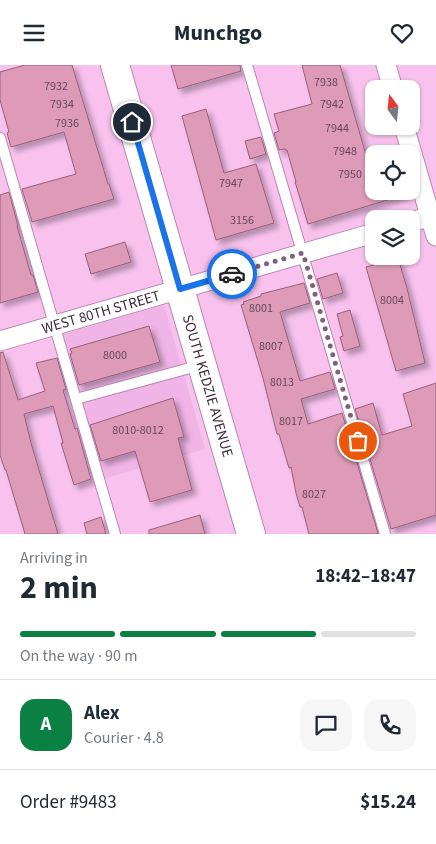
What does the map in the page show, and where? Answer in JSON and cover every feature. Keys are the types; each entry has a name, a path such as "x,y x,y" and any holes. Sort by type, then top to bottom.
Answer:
{"main road":[{"name":"SOUTH KEDZIE AVENUE","path":"115,65 251,534"}],"street":[{"path":"386,65 390,80"},
{"path":"407,135 433,215 436,236"},
{"path":"420,219 433,215"},
{"name":"WEST 80TH STREET","path":"0,341 365,236"}],"lane":[{"path":"247,65 386,534"},
{"path":"0,138 115,534"},
{"path":"76,399 202,364"}],"shaded area":[{"path":"164,305 205,449 99,480 57,336"}],"building":[{"path":"25,65 72,65 114,199 32,222 22,189 76,174 64,132 11,147 0,100 0,72"},
{"path":"171,65 240,65 241,71 178,89"},
{"path":"302,65 340,65 365,152 365,200 387,200 308,224 287,150 279,150 274,133 279,131 274,114 312,104"},
{"path":"206,109 224,173 256,164 274,223 216,240 182,116"},
{"path":"261,137 266,154 250,159 245,141"},
{"path":"9,192 31,275 33,275 38,292 0,303 0,195"},
{"path":"125,242 131,262 91,274 85,254"},
{"path":"373,265 400,265 425,363 396,371 366,267"},
{"path":"337,273 343,293 323,299 317,279"},
{"path":"304,283 310,303 280,312 300,381 330,372 335,389 301,399 308,424 342,413 378,533 376,534 309,534 296,493 291,467 289,468 279,434 277,434 263,378 241,305 244,304 243,302 261,296 261,294"},
{"path":"350,310 360,346 344,351 340,337 343,336 337,314"},
{"path":"149,326 160,362 79,385 70,349"},
{"path":"3,352 18,400 45,391 36,363 57,358 66,389 63,390 75,429 77,428 91,479 74,485 61,443 63,443 53,406 24,414 58,534 25,534 0,455 0,353"},
{"path":"436,383 436,515 391,529 355,409 373,403 382,435 412,426 403,394"},
{"path":"173,398 184,437 178,438 192,490 150,502 135,451 101,461 90,425"},
{"path":"200,515 205,534 149,534 149,530"},
{"path":"101,517 106,534 87,534 84,523"}],"way so far":[{"path":"232,274 303,253 358,441"}],"route":[{"path":"132,122 180,289 232,274"}]}
